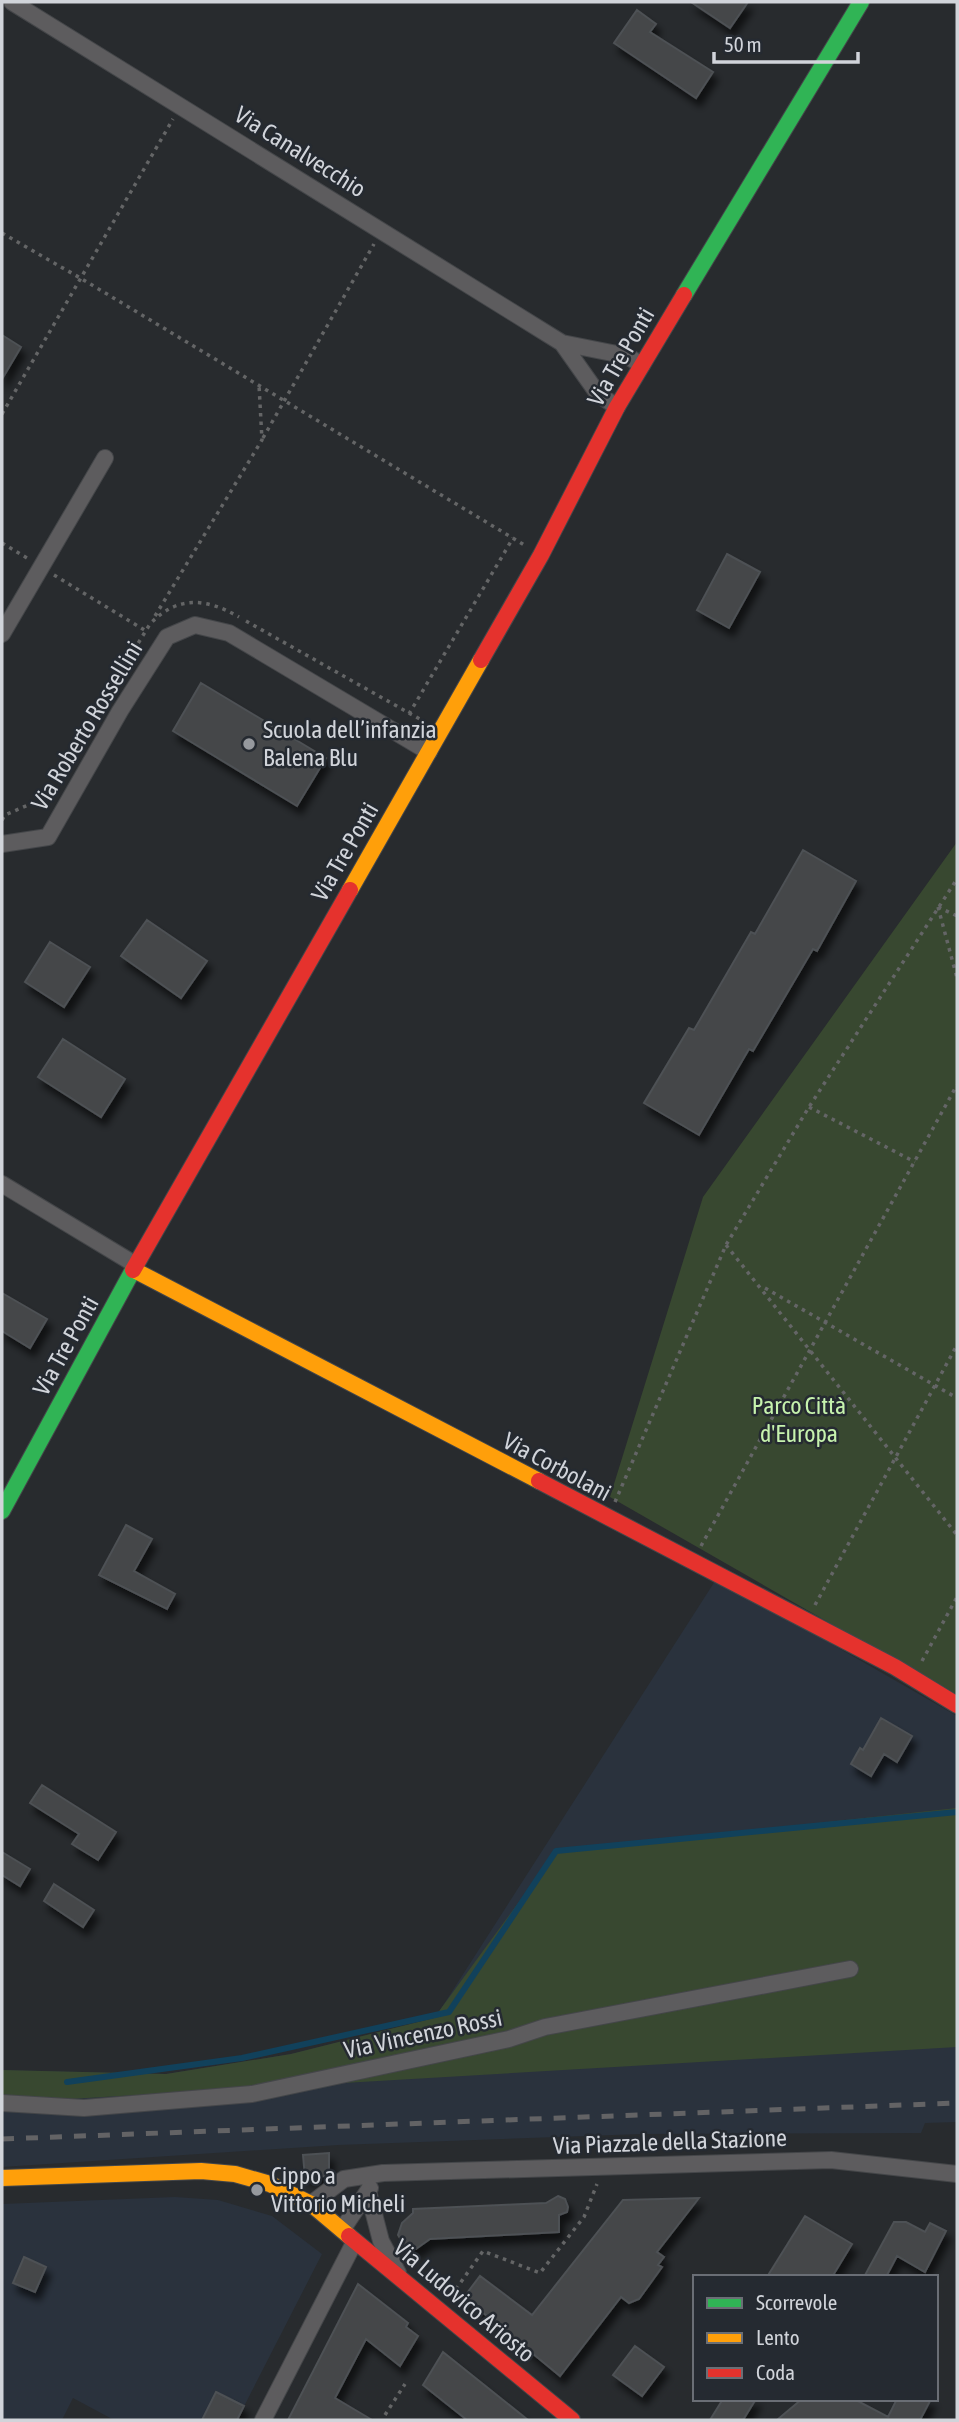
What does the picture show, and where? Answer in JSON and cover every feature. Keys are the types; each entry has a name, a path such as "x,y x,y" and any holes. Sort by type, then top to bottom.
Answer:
{"street":[{"name":"Via Canalvecchio","path":"12,2 562,343 627,356 642,365"},
{"name":"Via Tre Ponti","path":"2,1511 135,1267 541,555 617,408 861,2"},
{"name":"Via Canalvecchio","path":"562,343 598,394 617,408"},
{"path":"2,634 105,457"},
{"name":"Via Roberto Rossellini","path":"2,844 48,837 120,711 167,637 195,625 229,633 429,751"},
{"path":"2,1184 135,1267"},
{"name":"Via Corbolani","path":"135,1267 895,1667 957,1705"},
{"name":"Via Vincenzo Rossi","path":"2,2103 85,2108 252,2094 509,2039 545,2027 850,1969"},
{"name":"Via Piazzale della Stazione","path":"310,2204 344,2179 383,2174 831,2160 957,2174"},
{"name":"Via Ludovico Ariosto","path":"2,2178 201,2171 235,2175 270,2184 310,2204 572,2420"},
{"path":"342,2230 383,2174"},
{"path":"368,2191 382,2241 400,2279"},
{"path":"263,2420 355,2241"}],"path":[{"path":"2,414 181,105"},
{"path":"2,820 5,815 42,799 262,440 382,229"},
{"path":"2,233 82,278 541,555"},
{"path":"260,385 262,440"},
{"path":"409,713 513,538"},
{"path":"2,542 146,631"},
{"path":"150,624 161,613 186,602 218,604 440,731"},
{"path":"615,1504 726,1245 809,1107 957,879"},
{"path":"938,907 957,916"},
{"path":"938,907 957,978"},
{"path":"700,1548 957,1085"},
{"path":"809,1107 915,1162"},
{"path":"726,1245 957,1535"},
{"path":"762,1287 957,1398"},
{"path":"814,1607 957,1345"},
{"path":"919,1666 957,1597"},
{"path":"440,2311 483,2251 540,2273 584,2217 605,2166"},
{"path":"385,2415 405,2384"}],"shaded area":[{"path":"717,1578 957,1716 957,2122 925,2123 921,2133 641,2134 338,2145 2,2167 2,2070 166,2074 291,2054 435,2018"},
{"path":"175,2197 218,2200 272,2216 322,2254 237,2420 114,2420 73,2398 62,2420 2,2420 2,2204"}],"green space":[{"name":"Parco Città d'Europa","path":"957,842 957,1696 610,1497 703,1197"},
{"path":"957,1808 957,2047 2,2103 2,2070 166,2074 291,2054 434,2018 556,1851"}],"building":[{"path":"691,2 748,2 730,28"},
{"path":"637,10 656,24 650,32 713,72 696,98 614,43"},
{"path":"2,335 21,347 2,379"},
{"path":"727,554 760,572 729,628 697,610"},
{"name":"Scuola dell’infanzia Balena Blu","path":"201,683 326,758 297,806 173,731"},
{"path":"803,850 856,881 817,951 813,949 753,1051 749,1049 699,1135 644,1103 689,1028 694,1030 751,932 755,934"},
{"path":"147,920 207,961 181,998 121,956"},
{"path":"50,942 90,967 64,1007 25,982"},
{"path":"63,1039 125,1079 101,1117 38,1077"},
{"path":"2,1293 47,1319 30,1348 2,1331"},
{"path":"126,1525 152,1539 134,1571 175,1594 167,1609 99,1575"},
{"path":"881,1718 912,1736 897,1762 884,1754 871,1776 851,1764 860,1748 863,1750"},
{"path":"42,1785 116,1832 98,1860 72,1844 79,1834 30,1803"},
{"path":"2,1852 30,1869 20,1886 2,1875"},
{"path":"54,1884 94,1910 83,1927 44,1901"},
{"path":"329,2153 329,2176 305,2177 303,2155"},
{"path":"558,2196 565,2199 568,2207 567,2212 559,2215 559,2232 430,2239 416,2249 404,2245 398,2235 402,2223 413,2213 413,2209 546,2203"},
{"path":"699,2198 657,2252 664,2257 658,2265 662,2267 639,2299 629,2303 621,2297 560,2376 464,2297 480,2276 532,2315 623,2200"},
{"path":"805,2216 852,2244 833,2275 768,2275"},
{"path":"894,2222 906,2222 925,2232 930,2223 946,2231 925,2272 897,2256 887,2275 865,2275"},
{"path":"24,2257 46,2267 35,2292 13,2283"},
{"path":"358,2284 408,2323 406,2327 418,2336 400,2366 366,2339 335,2398 372,2420 288,2420"},
{"path":"635,2346 664,2367 642,2396 613,2375"},
{"path":"443,2352 528,2420 467,2420 423,2385"},
{"path":"216,2392 244,2406 237,2420 202,2420"},
{"path":"722,2401 755,2401 743,2420 710,2420"},
{"path":"800,2401 858,2401 888,2417 896,2401 930,2401 920,2420 777,2420"}],"waterway":[{"path":"67,2082 242,2058 449,2012 556,1851 957,1812"}],"railway":[{"path":"2,2139 957,2103"}],"traffic: fast":[{"path":"684,295 861,2"},
{"path":"2,1511 133,1270"}],"traffic: slow":[{"path":"350,890 481,660"},
{"path":"134,1270 539,1481"},
{"path":"2,2178 201,2171 235,2174 270,2184 311,2204 349,2236"}],"traffic: jam":[{"path":"481,660 541,555 617,407 684,295"},
{"path":"133,1270 350,890"},
{"path":"539,1481 895,1667 957,1705"},
{"path":"349,2236 572,2420"}],"place":[{"name":"Scuola dell’infanzia Balena Blu","path":"249,744"},
{"name":"Cippo a Vittorio Micheli","path":"257,2190"}]}
